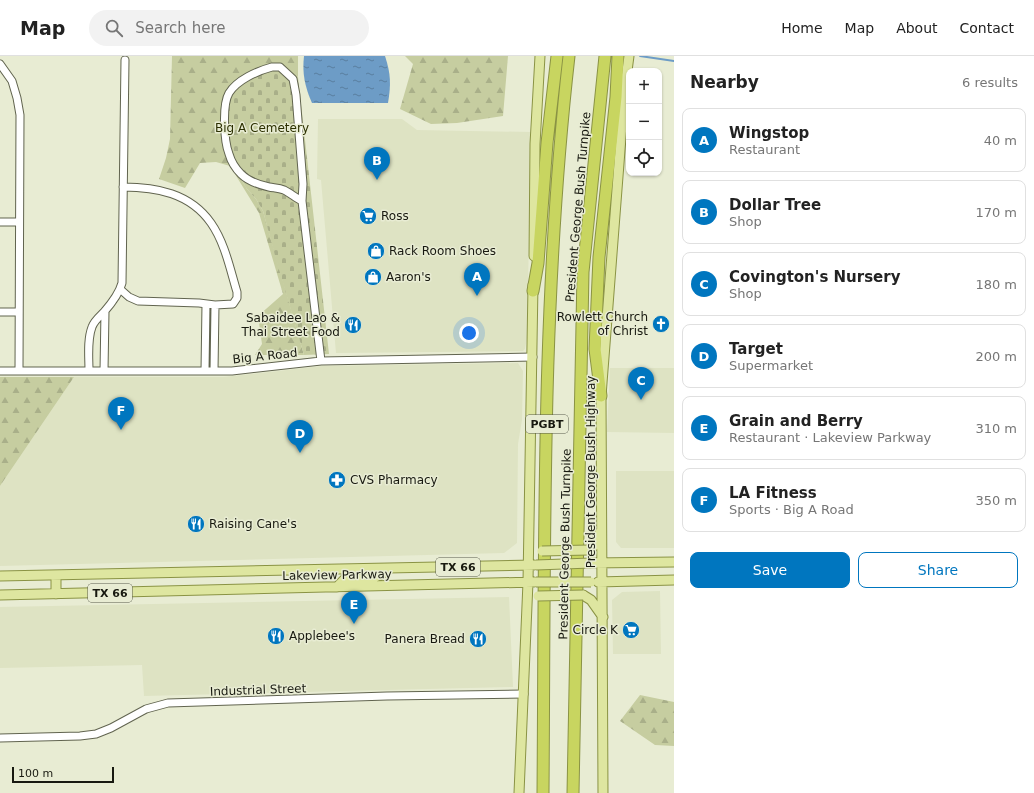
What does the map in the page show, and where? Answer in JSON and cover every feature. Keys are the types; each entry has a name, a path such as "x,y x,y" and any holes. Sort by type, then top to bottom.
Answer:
{"highway":[{"path":"533,291 538,263 547,143 558,56"},
{"name":"President George Bush Turnpike","path":"543,793 549,325 557,183 569,56"},
{"name":"President George Bush Turnpike","path":"573,793 583,272 605,56"},
{"path":"601,396 595,349 599,265 616,97 618,56"}],"main road":[{"path":"519,793 528,604 532,582 529,524 533,357 535,144 540,56"},
{"name":"President George Bush Highway","path":"603,793 601,396 625,86 629,56"},
{"path":"529,524 533,543 538,550 542,551 589,550 595,545 602,527"},
{"name":"Lakeview Parkway","path":"0,576 674,562"},
{"path":"337,588 345,579 374,578 381,576 388,569"},
{"path":"240,572 241,590"},
{"path":"56,575 56,594"},
{"name":"Lakeview Parkway","path":"0,595 674,580"},
{"path":"528,604 532,598 538,596 583,595 591,600 603,617"}],"street":[{"path":"89,371 89,339 92,327 94,322 120,289 122,283 125,60"},
{"path":"0,64 12,81 20,115 19,371"},
{"path":"302,201 284,190 258,184 242,175 234,165 228,152 225,120 227,95 239,83 262,70 272,67 280,67 293,79 296,95 303,184 302,201 321,362"},
{"path":"120,289 134,300 215,305 233,304 237,298 238,292 222,245 211,223 198,208 176,195 162,191 142,187 123,187"},
{"path":"0,222 20,222"},
{"path":"205,371 206,304"},
{"path":"214,371 215,305"},
{"path":"104,311 104,371"},
{"path":"0,312 19,312"},
{"name":"Big A Road","path":"0,371 232,371 321,362 533,357"},
{"name":"Industrial Street","path":"0,738 80,736 96,734 112,728 146,709 168,704 387,696 524,694"}],"shaded area":[{"path":"318,119 402,119 417,130 531,132 527,338 525,349 523,351 336,353 321,180 317,179"},
{"path":"518,363 523,371 522,420 518,444 517,543 504,553 0,566 0,486 74,377 224,377 322,366"},
{"path":"610,368 674,368 674,433 607,432"},
{"path":"616,471 674,471 674,548 621,548 616,542"},
{"path":"660,591 661,654 613,654 612,600 622,592"},
{"path":"509,597 513,687 144,696 142,665 0,668 0,607"}],"green space":[{"path":"172,56 298,56 298,77 280,65 227,156 247,189 256,199 263,211 304,355 255,355 262,344 258,316 283,294 259,213 230,166 216,162 200,163 185,188 159,179 170,139"},
{"path":"405,56 508,56 503,116 457,123 431,124 400,109 413,64"},
{"name":"Big A Cemetery","path":"280,65 298,77 329,354 304,355 263,211 256,199 247,189 227,156 219,127 226,93 237,82"},
{"path":"0,377 74,377 0,486"},
{"path":"640,695 674,702 674,746 655,745 620,721"}],"water":[{"path":"304,56 385,56 390,80 388,103 312,103 303,69"}],"waterway":[{"path":"640,56 674,61"}],"place":[{"name":"Dollar Tree","path":"377,180"},
{"name":"Ross","path":"368,216"},
{"name":"Rack Room Shoes","path":"376,251"},
{"name":"Aaron's","path":"373,277"},
{"name":"Wingstop","path":"477,296"},
{"name":"Rowlett Church of Christ","path":"661,324"},
{"name":"Sabaidee Lao & Thai Street Food","path":"353,325"},
{"name":"Covington's Nursery","path":"641,400"},
{"name":"LA Fitness","path":"121,430"},
{"name":"Target","path":"300,453"},
{"name":"CVS Pharmacy","path":"337,480"},
{"name":"Raising Cane's","path":"196,524"},
{"name":"Grain and Berry","path":"354,624"},
{"name":"Circle K","path":"631,630"},
{"name":"Applebee's","path":"276,636"},
{"name":"Panera Bread","path":"478,639"}]}
